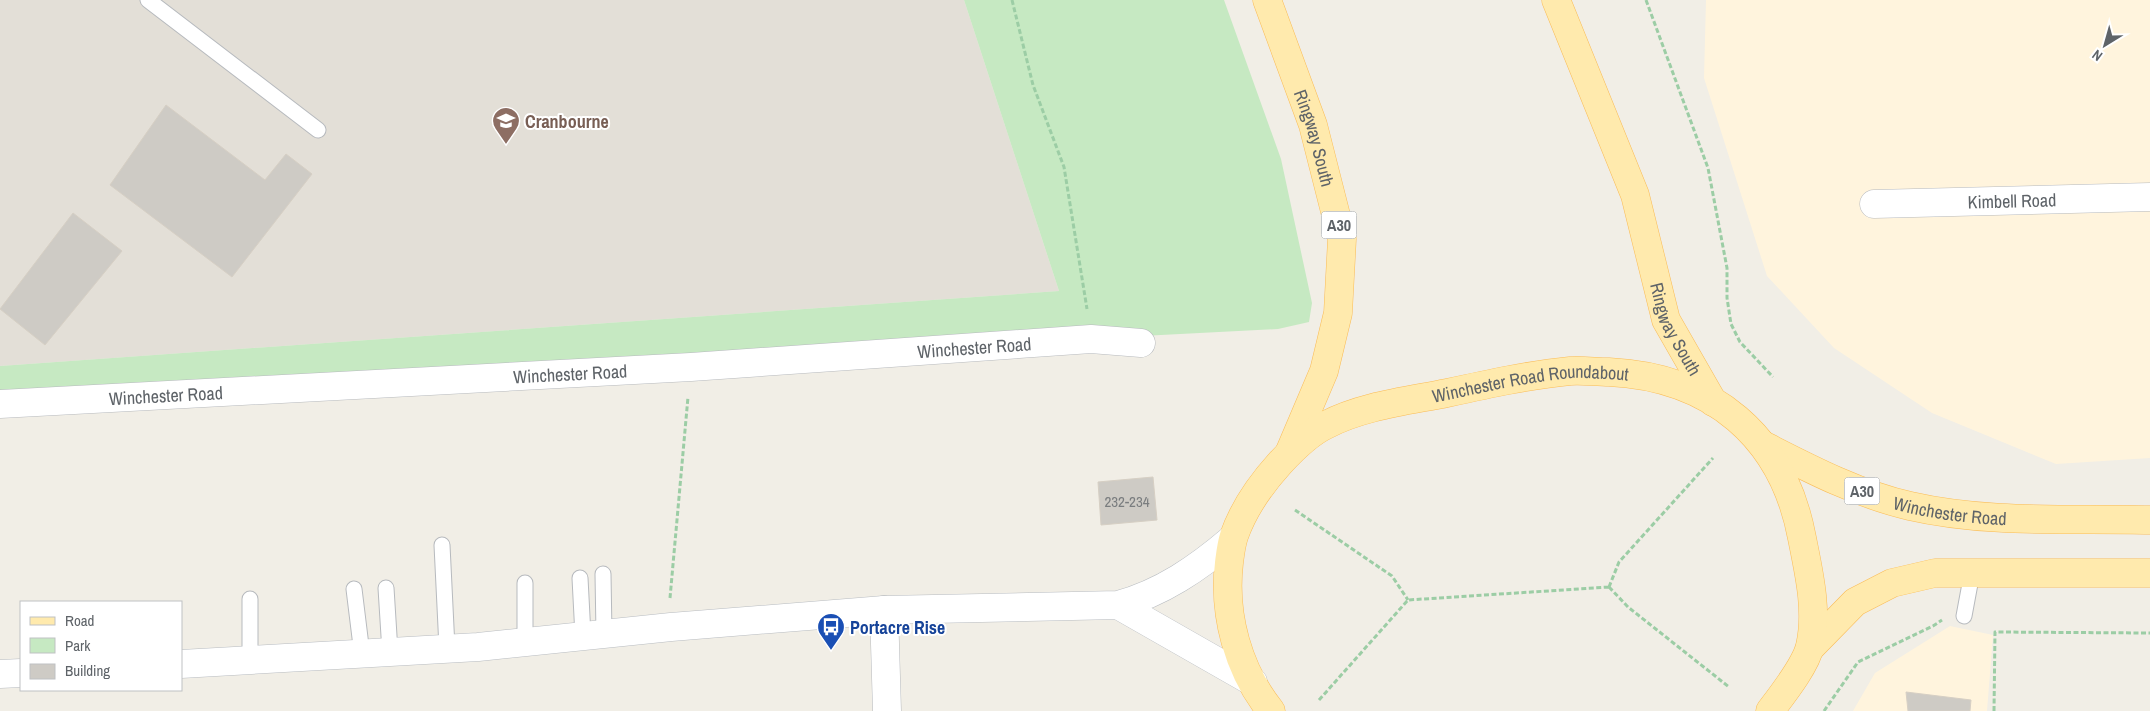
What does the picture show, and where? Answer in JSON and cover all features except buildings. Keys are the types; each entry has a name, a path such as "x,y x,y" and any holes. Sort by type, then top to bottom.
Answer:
{"main road":[{"name":"Ringway South","path":"1267,0 1313,125 1342,239 1338,313 1324,372 1290,453"},
{"name":"Ringway South","path":"1561,5 1635,195 1666,320 1713,402"},
{"name":"Winchester Road Roundabout","path":"1271,711 1253,682 1236,647 1226,589 1232,539 1245,512 1268,476 1290,453 1324,425 1356,412 1506,380 1573,371 1624,373 1666,381 1713,402 1737,417 1763,445 1785,480 1797,514 1813,606 1810,648 1788,687 1770,711"},
{"name":"Winchester Road","path":"1763,445 1840,483 1910,506 1969,516 2150,520"},
{"path":"1810,648 1855,602 1887,585 1934,573 2150,573"}],"street":[{"name":"Kimbell Road","path":"1874,204 2150,197"},
{"name":"Winchester Road","path":"0,404 690,366 1091,339 1141,342"},
{"path":"182,664 447,648 884,610 1118,605 1144,598 1163,589 1207,560 1232,539"},
{"path":"1118,605 1253,682"},
{"path":"884,610 887,711"},
{"path":"0,674 20,673"}],"lane":[{"path":"148,0 318,130"},
{"path":"442,545 447,648"},
{"path":"1964,616 1972,573"},
{"path":"594,635 603,574"},
{"path":"580,578 594,635"},
{"path":"525,583 525,642"},
{"path":"386,588 390,652"},
{"path":"354,589 362,654"},
{"path":"250,599 250,660"}],"path":[{"path":"1012,0 1034,85 1064,167 1091,339"},
{"path":"1646,0 1708,168 1727,268 1727,298 1732,324 1740,342 1774,377"},
{"path":"670,601 690,366"},
{"path":"1609,587 1619,562 1713,458"},
{"path":"1295,510 1392,576 1408,600"},
{"path":"1319,700 1408,600 1609,587"},
{"path":"1609,587 1628,607 1729,687"},
{"path":"1824,711 1858,662 1933,626 1946,616"},
{"path":"1994,711 1995,632 2150,633"}],"shaded area":[{"name":"Cranbourne","path":"0,0 964,0 1059,291 0,366"},
{"path":"1706,0 2150,0 2150,458 2056,464 1932,413 1834,348 1767,276 1704,78"},
{"path":"1950,626 1993,635 1987,711 1853,711 1875,673"}],"green space":[{"path":"964,0 1224,0 1281,159 1312,303 1309,322 1278,329 0,395 0,366 1059,291"}],"place":[{"name":"Cranbourne","path":"506,145"},
{"name":"Portacre Rise","path":"831,651"}]}
